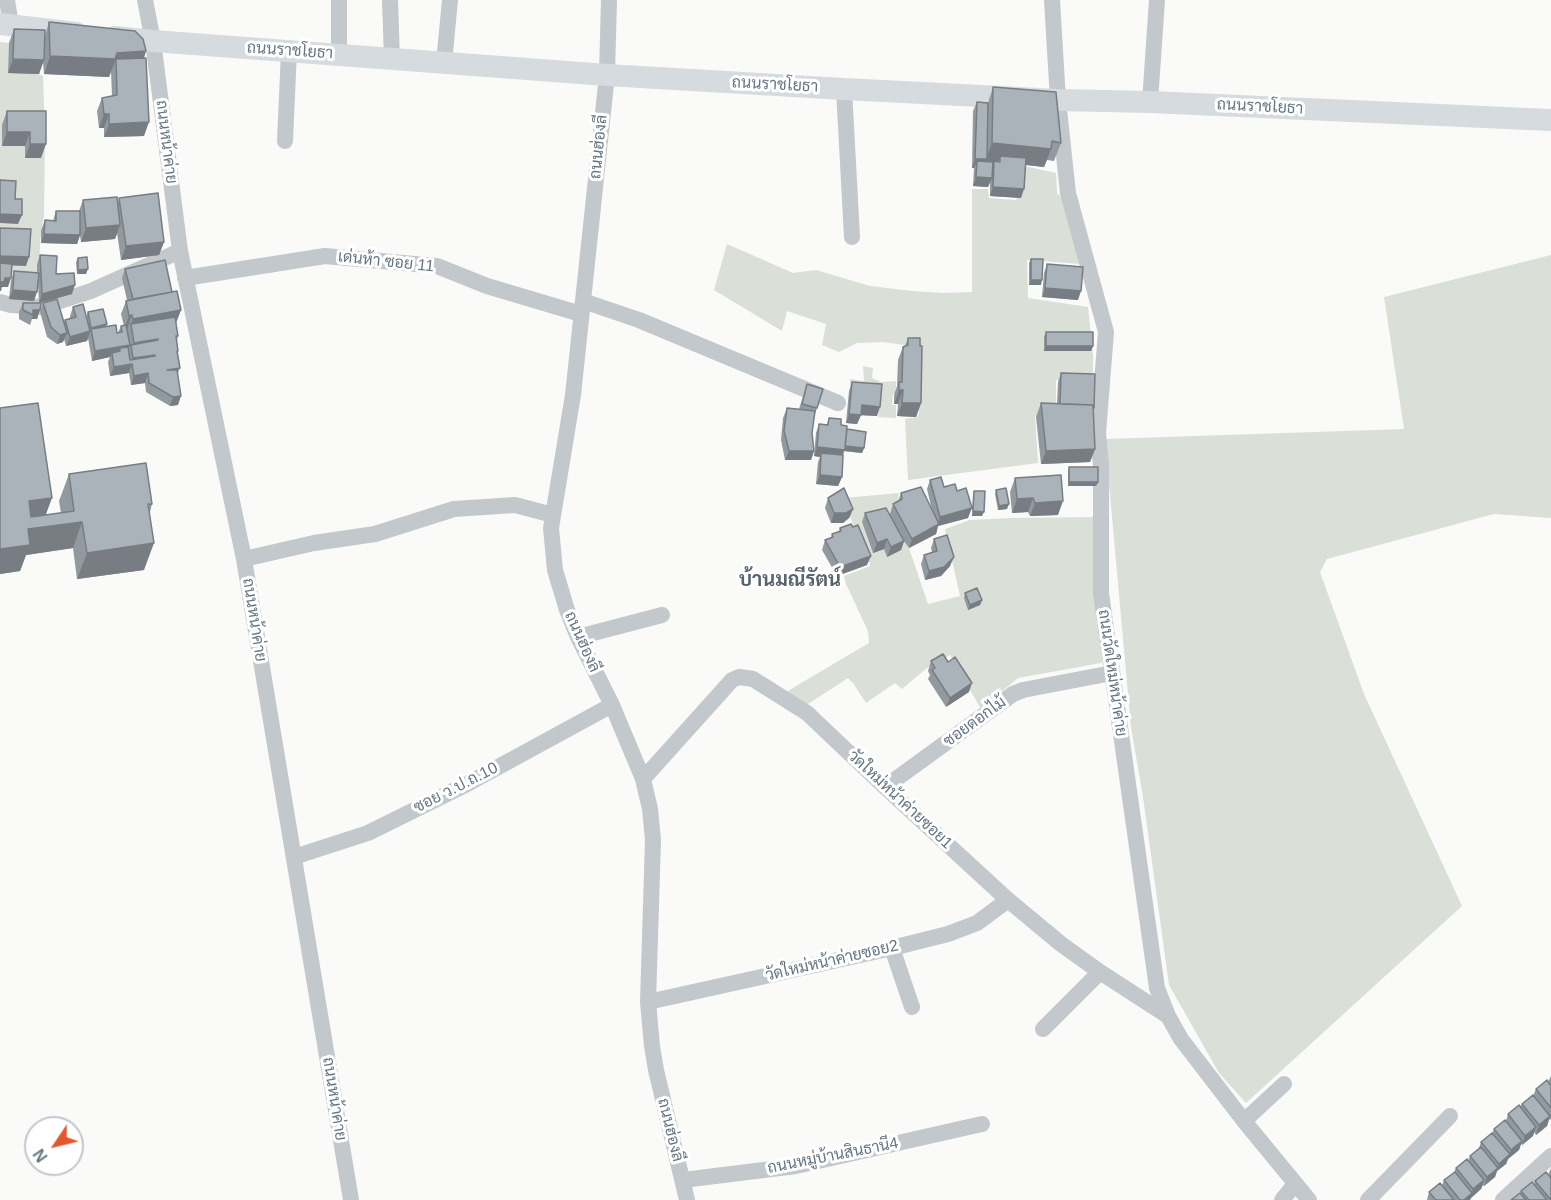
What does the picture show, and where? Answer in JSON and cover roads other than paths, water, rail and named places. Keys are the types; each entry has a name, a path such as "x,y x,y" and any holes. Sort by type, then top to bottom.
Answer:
{"main road":[{"name":"ถนนราชโยธา","path":"5,24 153,41 607,75 1058,100 1551,120"}],"street":[{"path":"5,24 7,0"},
{"name":"ถนนหน้าค่าย","path":"145,0 153,41 180,251 244,559 351,1200"},
{"path":"339,0 339,55"},
{"path":"390,0 392,59"},
{"path":"444,63 450,0"},
{"name":"ถนนฮ่องลี","path":"609,0 607,75 573,395 551,528 555,570 567,610 612,705 643,779 650,809 652,840 648,1002 651,1046 687,1200"},
{"name":"ถนนวัดใหม่หน้าค่าย","path":"1052,0 1058,100 1068,193 1106,332 1098,433 1101,466 1101,594 1157,988 1168,1016 1181,1039 1309,1200"},
{"path":"1150,102 1157,0"},
{"path":"285,141 289,51"},
{"path":"844,89 852,237"},
{"path":"0,302 42,307 91,291 180,251"},
{"name":"เด่นห้า ซอย 11","path":"185,278 325,256 436,266 487,286 639,320 838,403"},
{"path":"244,559 314,543 375,534 454,509 515,505 553,515"},
{"path":"578,637 662,615"},
{"name":"ซอยดอกไม้","path":"885,787 1013,694 1112,672"},
{"name":"วัดใหม่หน้าค่ายซอย1","path":"643,779 732,680 739,677 753,679 807,713 1008,900 1061,944 1168,1016"},
{"name":"ซอย ว.ป.ถ.10","path":"294,857 368,833 467,784 612,705"},
{"name":"วัดใหม่หน้าค่ายซอย2","path":"648,1002 948,934 977,923 1008,900"},
{"path":"892,948 912,1007"},
{"path":"1043,1029 1100,972"},
{"path":"1244,1121 1284,1084"},
{"path":"1368,1200 1450,1116"},
{"name":"ถนนหมู่บ้านสินธานี4","path":"682,1180 796,1166 982,1124"},
{"path":"1503,1200 1551,1156"},
{"path":"1282,1200 1296,1184"}],"district":[{"name":"บ้านมณีรัตน์","path":"790,580"}]}
